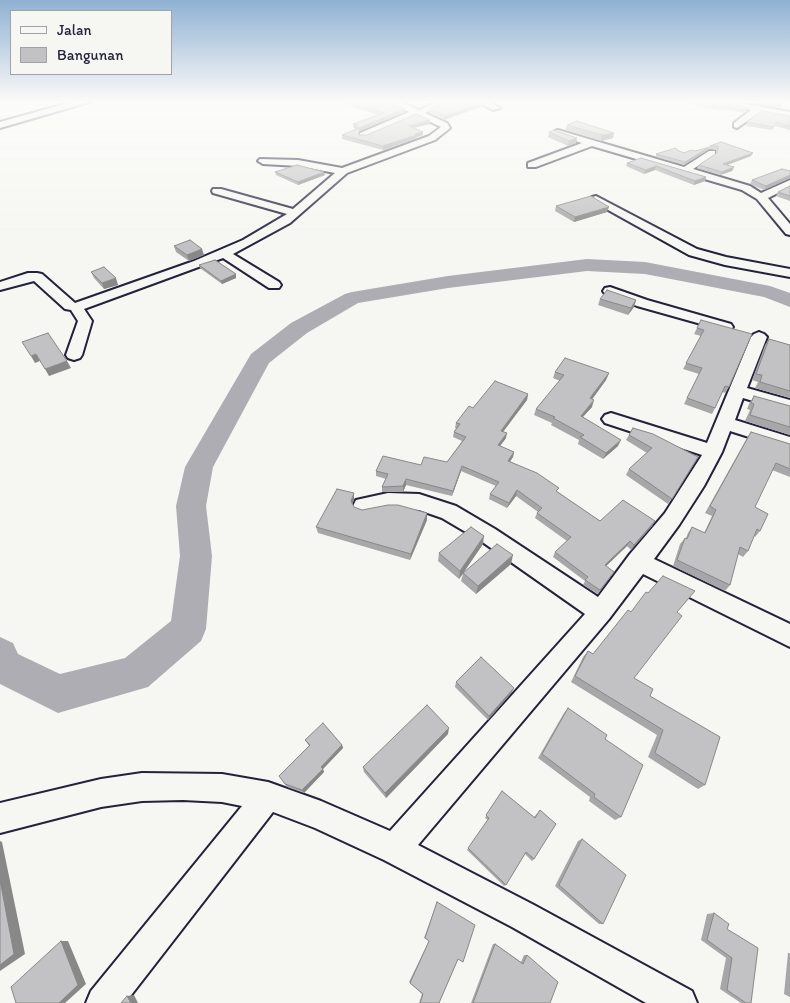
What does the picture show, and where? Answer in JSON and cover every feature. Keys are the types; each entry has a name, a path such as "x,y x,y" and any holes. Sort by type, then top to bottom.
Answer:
{"street":[{"path":"0,286 28,277 37,277 70,306 76,307 224,253 270,231 296,213 317,192 343,171 406,148"},
{"path":"532,165 578,148"},
{"path":"608,148 746,188 761,198 790,231"},
{"path":"685,170 712,153"},
{"path":"263,161 292,163 343,171"},
{"path":"761,198 790,183"},
{"path":"217,191 296,213"},
{"path":"596,200 693,252 725,261 790,273"},
{"path":"224,253 274,285"},
{"path":"395,849 601,612 638,561 672,519 713,452 738,391 767,339 642,303 610,291"},
{"path":"74,356 85,321 76,307"},
{"path":"738,391 790,406"},
{"path":"611,419 713,452"},
{"path":"726,423 790,444"},
{"path":"362,506 388,502 419,502 449,512 488,535 601,612"},
{"path":"638,561 790,636"},
{"path":"0,818 101,793 142,787 183,786 222,788 268,796 322,816 395,849 523,916 680,1003"},
{"path":"103,1003 268,796"}],"building":[{"path":"676,148 684,153 691,150 696,151 708,148 685,162 656,154"},
{"path":"718,148 738,148 753,153 723,164 734,167 722,172 699,165 717,153"},
{"path":"641,158 706,177 695,181 656,166 646,170 627,163"},
{"path":"297,165 324,172 298,182 275,172"},
{"path":"782,169 790,171 790,175 766,186 752,180"},
{"path":"790,186 790,196 778,192"},
{"path":"591,196 609,207 575,217 556,206"},
{"path":"190,240 202,249 187,255 174,246"},
{"path":"215,260 236,274 221,281 199,265"},
{"path":"104,267 116,278 102,283 91,272"},
{"path":"607,290 636,300 631,308 600,299"},
{"path":"701,320 752,334 729,387 725,386 715,408 687,398 702,368 686,363 704,330 697,328"},
{"path":"48,333 67,361 45,369 36,354 31,356 22,342"},
{"path":"769,339 790,345 790,391 760,382 762,375 756,374"},
{"path":"565,358 609,373 590,398 594,400 581,416 621,440 606,453 580,437 584,435 553,418 555,417 536,409 564,375 555,372"},
{"path":"495,381 528,394 501,431 507,433 498,445 514,452 508,461 537,473 559,488 556,491 600,521 623,500 655,521 634,545 630,541 605,565 614,572 600,590 585,580 588,577 555,552 571,537 537,513 542,508 517,490 509,503 490,494 499,482 462,466 453,491 406,479 403,486 382,487 388,474 376,471 383,456 421,465 424,457 447,462 466,437 454,432 460,424 456,423 469,406 473,408"},
{"path":"754,396 790,406 790,427 750,415 754,404 751,403"},
{"path":"633,428 653,434 698,457 672,499 629,469 652,448 629,435"},
{"path":"751,432 790,444 790,469 776,463 755,507 768,514 760,531 757,529 748,551 740,547 730,585 677,560 685,538 687,539 692,527 705,533 716,510 710,506"},
{"path":"337,489 354,493 351,501 354,507 362,510 398,505 427,513 411,554 316,527"},
{"path":"471,527 484,536 460,571 439,553"},
{"path":"497,544 513,555 478,586 463,573"},
{"path":"663,576 695,591 677,612 682,616 634,678 653,689 650,696 720,737 705,785 655,753 663,730 575,676 588,651 593,654 628,610 631,612 646,592 648,593"},
{"path":"481,657 514,688 489,716 456,682"},
{"path":"427,705 449,728 385,793 363,767"},
{"path":"568,708 607,735 605,739 643,765 621,817 594,797 595,794 542,754"},
{"path":"323,723 342,745 321,767 323,769 302,790 285,784 279,776 310,745 305,740"},
{"path":"502,791 535,818 540,810 556,824 534,859 526,852 506,885 468,848 489,818 486,815"},
{"path":"582,839 626,875 603,924 559,885"},
{"path":"0,880 14,954 0,965"},
{"path":"437,902 475,925 463,962 458,959 439,1003 420,1003 423,994 410,983 429,941 425,938"},
{"path":"714,913 729,924 727,929 758,948 751,1003 746,1003 727,990 732,958 707,940"},
{"path":"61,941 78,985 59,1003 16,1003 11,987"},
{"path":"495,944 523,964 527,955 558,982 550,1003 473,1003"},
{"path":"127,996 131,1003 121,1003"}],"waterway":[{"path":"0,655 4,666 58,694 135,674 188,629 196,556 191,506 199,467 259,359 299,328 352,298 448,282 587,265 645,268 770,292 790,301"}]}
